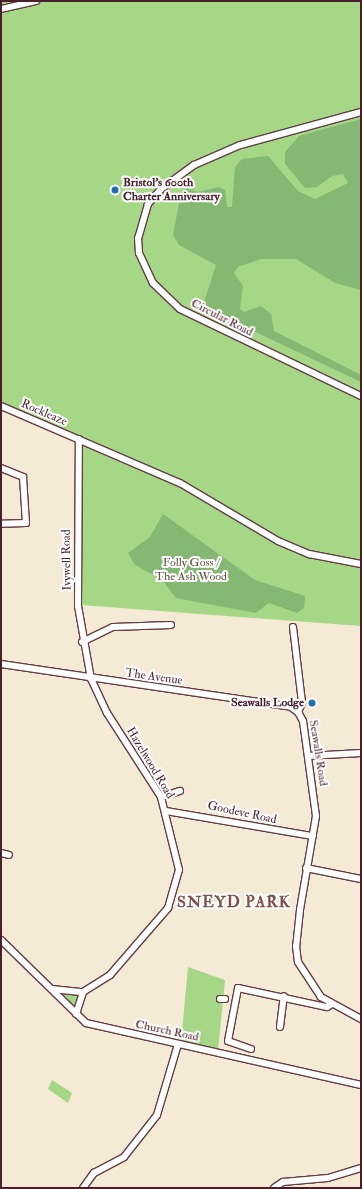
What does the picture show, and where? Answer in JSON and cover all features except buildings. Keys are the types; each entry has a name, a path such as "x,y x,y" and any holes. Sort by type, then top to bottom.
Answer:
{"street":[{"path":"1,9 36,1"},
{"name":"Circular Road","path":"361,112 240,145 194,165 161,189 148,204 138,238 139,253 153,282 180,309 361,396"},
{"name":"Rockleaze","path":"1,406 79,439"},
{"path":"79,439 180,483 278,541 328,560 361,564"},
{"name":"Ivywell Road","path":"79,439 78,581 82,642 91,679"},
{"path":"1,468 23,477 26,523 1,524"},
{"path":"82,642 113,627 171,625"},
{"name":"Seawalls Road","path":"293,627 302,703 298,712 308,756 316,816 306,868 297,955 312,987 332,1004"},
{"name":"The Avenue","path":"1,660 4,664 91,679 285,706 298,712"},
{"name":"Hazelwood Road","path":"83,992 110,975 172,900 178,870 166,811 161,797 106,713 91,679"},
{"path":"308,756 358,753"},
{"path":"354,760 358,753"},
{"path":"161,797 172,796 180,792"},
{"name":"Goodeve Road","path":"166,811 313,836"},
{"path":"1,853 9,855"},
{"path":"306,868 361,879"},
{"name":"Church Road","path":"1,940 76,1014 100,1028 239,1057 361,1085"},
{"path":"251,1049 241,1047 228,1041 235,990 240,987 327,1007 332,1004 361,1019"},
{"path":"52,989 83,992 76,1014"},
{"path":"280,1028 284,996"},
{"path":"83,1188 94,1173 124,1157 157,1114 178,1044"},
{"path":"239,1057 241,1047"},
{"path":"274,1188 283,1182 328,1178 361,1168"}],"green space":[{"path":"1,1 361,1 361,626 81,605 79,436 1,402"},
{"path":"361,119 361,290 335,283 296,259 261,259 238,267 234,273 243,286 240,309 244,312 261,306 271,314 274,331 361,375 361,382 243,326 209,315 203,305 216,265 179,245 173,235 181,193 186,188 198,192 219,187 225,190 227,207 232,207 235,167 242,159 268,156 298,191 315,199 348,183 343,174 332,176 317,187 305,188 285,164 285,152 299,136"},
{"name":"Folly Goss / The Ash Wood","path":"163,514 255,580 305,596 304,608 297,613 269,603 256,613 176,598 162,580 135,565 128,553 150,537"},
{"path":"188,967 225,980 218,1050 181,1043"},
{"path":"63,993 79,995 76,1007 74,1008"},
{"path":"52,1080 72,1093 68,1103 48,1089"}],"place":[{"name":"Bristol's 600th Charter Anniversary","path":"115,190"},
{"name":"Seawalls Lodge","path":"312,703"}],"district":[{"name":"SNEYD PARK","path":"234,902"}]}
